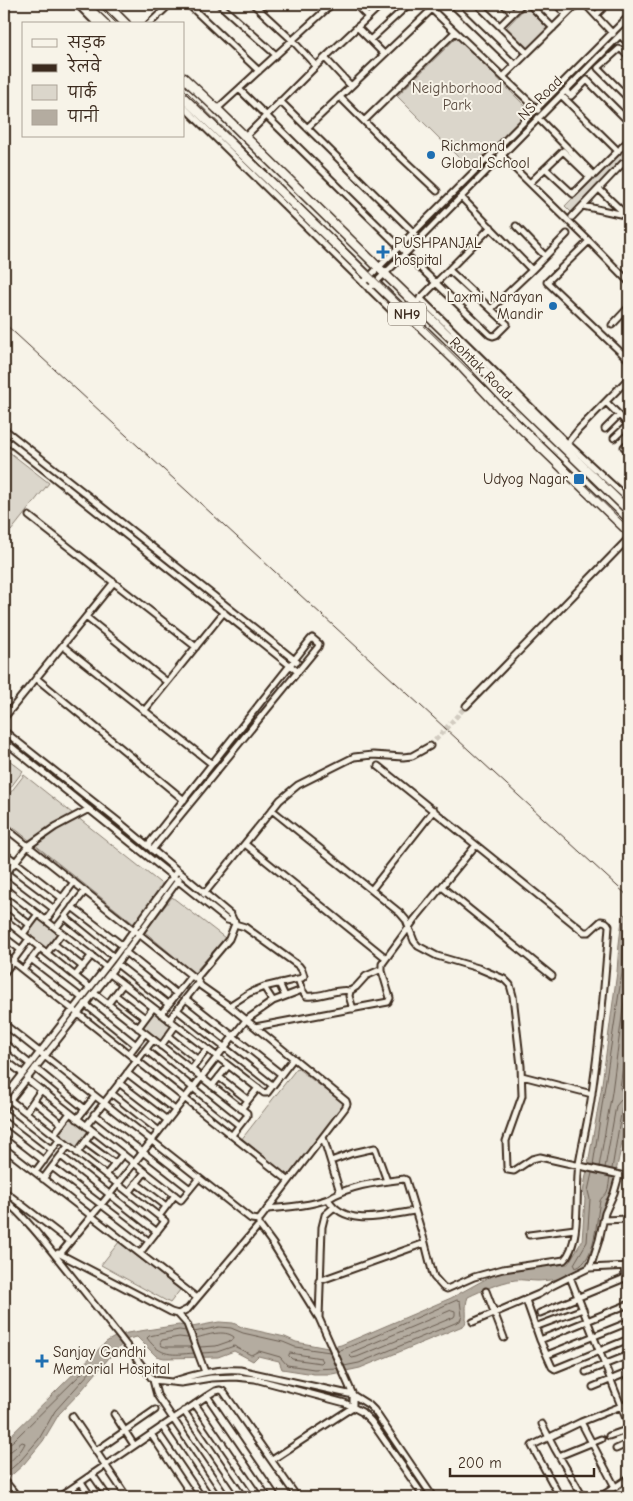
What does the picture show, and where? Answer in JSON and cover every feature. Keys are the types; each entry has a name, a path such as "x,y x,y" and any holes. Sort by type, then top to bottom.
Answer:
{"highway":[{"path":"84,4 103,22"},
{"path":"108,4 124,22"},
{"name":"Rohtak Road","path":"185,79 217,109 248,134 382,271 418,301 468,354 566,445 629,511"},
{"name":"Rohtak Road","path":"185,99 371,283 459,364 501,409 629,532"},
{"path":"235,158 237,149"},
{"path":"459,364 468,354"}],"street":[{"path":"77,4 95,22"},
{"path":"151,22 170,4"},
{"path":"188,4 259,71"},
{"path":"219,4 276,55"},
{"path":"253,4 292,40 316,66"},
{"path":"217,109 332,4"},
{"path":"355,4 368,17"},
{"path":"248,134 382,4"},
{"path":"370,40 408,4"},
{"path":"426,4 542,114"},
{"path":"452,4 515,65"},
{"path":"477,4 527,53"},
{"path":"503,4 513,13"},
{"path":"500,26 522,4"},
{"path":"529,4 553,28"},
{"path":"556,4 566,14"},
{"path":"504,76 577,4"},
{"path":"585,4 612,32 629,44"},
{"path":"596,15 607,4"},
{"path":"307,128 432,9"},
{"path":"363,284 371,283 400,247 629,16"},
{"name":"NS Road","path":"382,271 406,253 629,26"},
{"path":"357,27 384,54"},
{"path":"364,121 455,32"},
{"path":"629,57 622,50 618,49 598,68 629,99"},
{"path":"600,55 606,61"},
{"path":"325,58 351,86"},
{"path":"563,93 571,96 587,80 629,122"},
{"path":"238,89 406,253"},
{"path":"538,118 594,175 618,151 563,93"},
{"path":"340,97 437,190"},
{"path":"280,101 419,239"},
{"path":"185,108 363,284"},
{"path":"621,148 629,140"},
{"path":"496,150 629,282"},
{"path":"530,183 563,151 590,177 573,194 546,168"},
{"path":"572,217 623,163 629,169"},
{"path":"599,189 628,216"},
{"path":"461,196 532,270"},
{"path":"447,200 452,206"},
{"path":"583,206 628,216"},
{"path":"516,226 545,256"},
{"path":"491,227 418,301 566,445 629,500"},
{"path":"491,309 567,234"},
{"path":"589,241 547,282 629,360"},
{"path":"411,259 493,336 496,335 507,324 449,270"},
{"path":"363,284 371,283"},
{"path":"612,325 629,307"},
{"path":"566,445 629,378"},
{"path":"606,402 629,425 614,438"},
{"path":"605,429 619,415"},
{"path":"4,429 302,666"},
{"path":"4,438 297,671"},
{"path":"624,447 629,442"},
{"path":"30,516 196,647"},
{"path":"466,706 629,538"},
{"path":"4,718 114,582"},
{"path":"144,711 224,612"},
{"path":"86,617 167,682"},
{"path":"147,846 312,638 319,644 152,850"},
{"path":"63,646 212,764"},
{"path":"36,678 184,800"},
{"path":"4,731 231,915 235,923 230,939 198,976 186,999 169,1020"},
{"path":"4,741 227,920 245,927 302,970 304,976 302,978 264,987 249,993 229,1006"},
{"path":"200,898 272,810 286,794 298,785 354,757 373,755 412,756 430,746"},
{"path":"267,1209 294,1207 318,1202 340,1192 387,1181 406,1180 434,1277 443,1287 449,1289 474,1277 503,1269 564,1260 571,1251 575,1229 580,1166 592,1094 607,952 608,923 601,921 589,932 584,932 378,766"},
{"path":"54,909 5,873 28,846 55,827 89,809"},
{"path":"272,810 400,913 406,920 414,941 418,946 437,956 504,978 510,985 513,996 522,1076 522,1097 506,1141 508,1170 514,1170 532,1159 540,1157 619,1177 629,1177"},
{"path":"372,890 434,810"},
{"path":"4,827 229,1006 347,1104 259,1222 188,1309 178,1314"},
{"path":"245,844 386,958"},
{"path":"255,1027 388,1002 390,1000 382,964 476,844"},
{"path":"4,853 62,898"},
{"path":"4,1108 6,1097 22,1073 85,1004 118,964 136,932 180,872"},
{"path":"46,920 74,882"},
{"path":"442,887 552,976"},
{"path":"4,888 106,967"},
{"path":"56,928 85,891"},
{"path":"4,899 9,892"},
{"path":"4,904 30,925"},
{"path":"72,907 123,946"},
{"path":"23,934 38,914"},
{"path":"64,917 114,957"},
{"path":"4,918 90,988"},
{"path":"6,1097 26,1079 45,1056 76,1012 82,998 136,932"},
{"path":"47,953 62,933"},
{"path":"4,937 21,950"},
{"path":"4,973 30,939"},
{"path":"54,944 83,967"},
{"path":"23,970 40,948"},
{"path":"125,952 177,994"},
{"path":"4,955 289,1181"},
{"path":"76,976 92,955"},
{"path":"31,959 82,998"},
{"path":"118,964 168,1004"},
{"path":"298,979 306,996 315,997 345,990 350,991 366,976 382,969"},
{"path":"110,974 265,1094 293,1058"},
{"path":"161,1014 191,976"},
{"path":"278,983 285,996"},
{"path":"108,1004 123,984"},
{"path":"264,987 273,1000"},
{"path":"60,1254 110,1194 246,1020 273,1000 302,990"},
{"path":"350,991 353,1009"},
{"path":"94,993 248,1114 232,1136"},
{"path":"115,995 145,1018"},
{"path":"186,999 281,1074"},
{"path":"85,1004 136,1045"},
{"path":"138,1028 153,1008"},
{"path":"177,1010 272,1085"},
{"path":"4,1024 251,1219 259,1222 319,1318 353,1395 353,1407"},
{"path":"161,1046 176,1025"},
{"path":"129,1054 145,1033"},
{"path":"168,1036 198,1060"},
{"path":"86,1126 153,1040"},
{"path":"4,1043 30,1064"},
{"path":"191,1070 207,1049"},
{"path":"146,1050 239,1125"},
{"path":"5,1062 22,1073"},
{"path":"212,1086 228,1066"},
{"path":"35,1068 85,1109"},
{"path":"127,1073 175,1110"},
{"path":"522,1076 592,1094"},
{"path":"219,1077 248,1100"},
{"path":"26,1079 182,1200 199,1178"},
{"path":"120,1083 167,1120"},
{"path":"241,1109 258,1088"},
{"path":"26,1112 41,1090"},
{"path":"111,1093 158,1131"},
{"path":"77,1119 95,1096"},
{"path":"6,1097 165,1221 140,1254"},
{"path":"34,1101 62,1124"},
{"path":"4,1113 52,1150"},
{"path":"54,1134 70,1113"},
{"path":"94,1114 190,1189"},
{"path":"4,1130 44,1161"},
{"path":"77,1153 93,1131"},
{"path":"323,1138 340,1192"},
{"path":"35,1172 60,1139"},
{"path":"85,1142 115,1164"},
{"path":"43,1178 68,1146"},
{"path":"4,1148 197,1298"},
{"path":"331,1162 354,1153 375,1148 387,1181"},
{"path":"106,1175 123,1154"},
{"path":"61,1156 157,1232"},
{"path":"52,1167 146,1238"},
{"path":"129,1193 145,1172"},
{"path":"589,1268 599,1240 603,1220 619,1177"},
{"path":"136,1183 166,1206"},
{"path":"4,1191 70,1242"},
{"path":"158,1216 175,1195"},
{"path":"4,1199 51,1250 111,1324 153,1380 157,1395 226,1497"},
{"path":"328,1199 333,1208 357,1218 414,1211"},
{"path":"319,1318 320,1249 323,1218 333,1208"},
{"path":"603,1220 629,1219"},
{"path":"529,1234 575,1229"},
{"path":"319,1281 425,1243"},
{"path":"51,1250 178,1314 187,1324 204,1372"},
{"path":"473,1322 540,1294 589,1268 627,1266 625,1278 540,1313"},
{"path":"570,1277 629,1428 610,1436"},
{"path":"486,1291 504,1338"},
{"path":"526,1300 540,1340 552,1367 555,1369 629,1339"},
{"path":"540,1340 629,1304"},
{"path":"535,1327 583,1310"},
{"path":"547,1355 629,1322"},
{"path":"586,1372 629,1355"},
{"path":"169,1382 204,1372 226,1369 250,1372 353,1395 374,1410 433,1497"},
{"path":"592,1387 629,1372"},
{"path":"153,1380 181,1383 219,1377 254,1379 345,1403 362,1412 371,1421 424,1497"},
{"path":"59,1497 184,1411 217,1390 220,1390 223,1391 296,1497"},
{"path":"207,1396 276,1497"},
{"path":"560,1497 532,1446 581,1422 629,1403"},
{"path":"195,1404 259,1497"},
{"path":"272,1460 353,1407"},
{"path":"96,1451 155,1410"},
{"path":"184,1411 243,1497"},
{"path":"114,1414 134,1445"},
{"path":"72,1416 127,1497"},
{"path":"581,1422 615,1487"},
{"path":"542,1424 583,1497"},
{"path":"162,1426 210,1497"},
{"path":"151,1434 193,1497"},
{"path":"559,1456 601,1439"},
{"path":"616,1449 629,1443"},
{"path":"92,1474 108,1497"},
{"path":"4,1480 18,1497"},
{"path":"81,1482 91,1497"},
{"path":"600,1497 615,1487 626,1483"},
{"path":"626,1483 629,1495"},
{"path":"611,1497 626,1483"},
{"path":"69,1490 74,1497"}],"green space":[{"path":"526,7 552,32 527,56 502,32"},
{"name":"Neighborhood Park","path":"457,37 530,111 471,170 397,96"},
{"path":"629,140 629,171 623,166 575,216 565,206"},
{"path":"4,448 49,483 11,531 4,525"},
{"path":"4,756 23,771 4,796"},
{"path":"24,775 164,886 134,924 4,820 4,801"},
{"path":"172,897 225,938 194,973 145,932"},
{"path":"39,916 60,933 46,950 25,934"},
{"path":"153,1010 174,1027 160,1044 139,1027"},
{"path":"297,1068 344,1104 288,1176 241,1140"},
{"path":"69,1116 91,1133 77,1151 56,1134"},
{"path":"119,1242 180,1290 170,1303 101,1265"}],"water":[{"path":"629,909 629,1093 621,1148 610,1200 606,1199 594,1257 586,1268 566,1277 538,1281 515,1280 485,1289 468,1297 465,1325 360,1368 332,1374 314,1374 282,1369 279,1361 258,1356 253,1361 234,1351 218,1357 164,1358 156,1356 137,1337 128,1339 114,1352 59,1414 43,1441 24,1464 4,1482 4,1442 106,1342 113,1338 127,1333 179,1325 192,1327 219,1322 233,1323 244,1328 285,1337 296,1342 328,1348 341,1345 451,1298 493,1275 514,1269 568,1264 582,1241 585,1199 583,1192 601,1091 622,920"}],"tunnel":[{"path":"430,746 466,706"}],"railway":[{"path":"97,4 115,22"},
{"path":"185,90 629,528"},
{"path":"4,323 629,897"}],"place":[{"name":"Richmond Global School","path":"431,155"},
{"name":"PUSHPANJAL hospital","path":"383,252"},
{"name":"Laxmi Narayan Mandir","path":"553,306"},
{"name":"Udyog Nagar","path":"579,479"},
{"name":"Sanjay Gandhi Memorial Hospital","path":"42,1361"}]}
